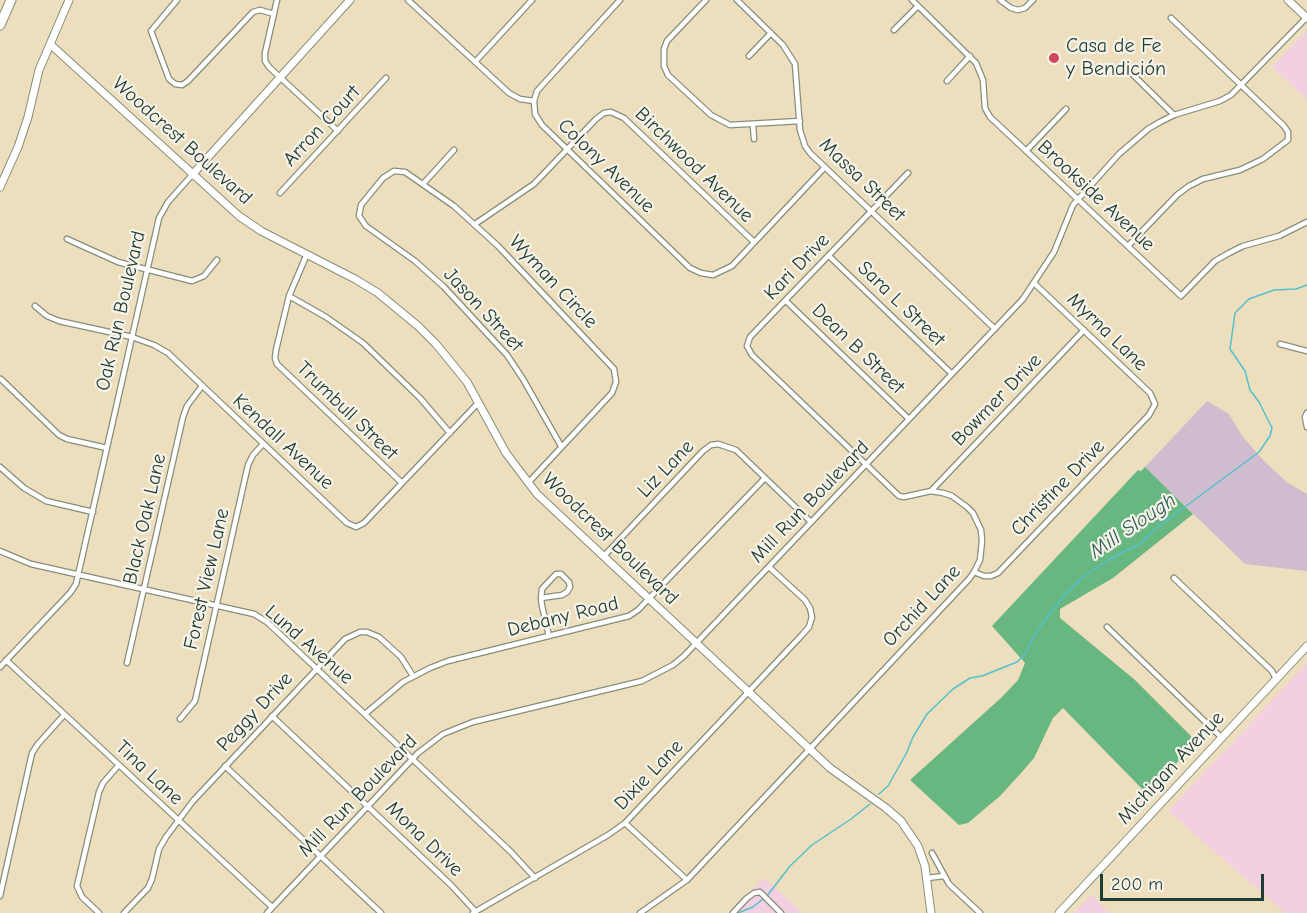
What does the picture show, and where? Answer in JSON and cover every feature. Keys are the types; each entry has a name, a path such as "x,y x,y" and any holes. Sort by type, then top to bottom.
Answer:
{"highway":[{"path":"0,25 11,0"}],"street":[{"path":"0,188 28,117 39,70 69,0"},
{"path":"177,0 151,31 169,79 175,84 182,85 188,81 253,12 260,10 274,14"},
{"path":"277,0 265,61 338,131"},
{"name":"Oak Run Boulevard","path":"0,667 74,589 162,210 350,0"},
{"path":"408,0 509,93 520,99 534,101 543,83 620,0"},
{"path":"475,62 532,0"},
{"path":"706,0 668,41 664,49 664,66 668,75 720,121 730,125 800,121"},
{"name":"Massa Street","path":"737,0 783,45 795,64 800,121 806,146 825,167 995,329"},
{"name":"Brookside Avenue","path":"912,0 976,63 983,80 985,108 990,117 1181,296 1215,261 1243,246 1279,236 1307,223"},
{"path":"1000,0 1011,8 1025,8 1033,0"},
{"path":"1288,0 1307,18"},
{"path":"894,30 918,6"},
{"path":"1128,246 1177,195 1189,186 1203,179 1240,170 1263,159 1288,140 1288,132 1284,126 1171,18"},
{"name":"Mill Run Boulevard","path":"267,913 430,742 456,727 642,681 673,665 696,644 1035,284 1054,252 1070,210 1135,139 1174,115 1220,101 1242,86 1307,18"},
{"path":"749,56 771,33"},
{"name":"Woodcrest Boulevard","path":"50,44 239,216 261,231 355,279 398,308 436,344 467,382 506,453 537,494 830,768 901,821 918,846 927,878 931,913"},
{"path":"946,81 970,56"},
{"path":"1124,66 1174,115"},
{"name":"Arron Court","path":"280,193 386,78"},
{"name":"Colony Avenue","path":"534,101 535,114 542,125 690,268 713,275 732,266 754,242"},
{"path":"1026,151 1066,109"},
{"name":"Birchwood Avenue","path":"475,224 534,184 596,118 604,113 616,113 624,118 754,242"},
{"path":"753,124 754,139"},
{"path":"423,184 454,150"},
{"path":"754,242 825,167"},
{"name":"Wyman Circle","path":"359,216 361,205 383,178 394,171 405,172 454,206 475,224 614,369 616,382 612,393 528,483"},
{"name":"Kari Drive","path":"867,464 752,355 747,346 750,337 908,173"},
{"name":"Jason Street","path":"359,216 366,226 415,261 444,287 507,355 561,446"},
{"path":"67,239 118,262 192,281 204,276 217,260"},
{"name":"Trumbull Street","path":"307,254 289,296 275,358 278,364 402,483"},
{"name":"Sara L Street","path":"829,256 952,374"},
{"name":"Myrna Lane","path":"1035,284 1150,393 1155,404"},
{"path":"289,296 326,317 363,344 413,390 450,433"},
{"name":"Dean B Street","path":"786,301 909,419"},
{"name":"Kendall Avenue","path":"35,306 47,316 59,321 132,337 168,353 347,523 356,527 364,523 479,402"},
{"name":"Bowmer Drive","path":"931,491 1084,330"},
{"path":"1280,344 1307,351"},
{"path":"1,379 59,435 107,448"},
{"name":"Black Oak Lane","path":"128,663 183,417 187,406 202,387"},
{"name":"Christine Drive","path":"974,572 984,576 998,573 1149,415 1155,404"},
{"path":"1307,413 1305,417 1307,427"},
{"name":"Forest View Lane","path":"180,719 195,701 248,465 263,444"},
{"name":"Liz Lane","path":"603,556 711,445 727,446 736,450 811,522"},
{"path":"867,464 899,496 931,491"},
{"path":"0,467 24,488 46,501 93,512"},
{"name":"Debany Road","path":"365,714 389,692 413,676 448,661 629,616 649,599 765,478"},
{"name":"Orchid Lane","path":"640,913 687,880 974,572 982,550 981,530 978,522 967,507 952,496 931,491"},
{"name":"Lund Avenue","path":"0,550 32,564 254,614 267,622 512,852 535,878"},
{"name":"Dixie Lane","path":"474,912 625,823 809,627 812,617 806,600 769,567"},
{"path":"541,598 562,595 570,587 569,582 561,574 556,574 546,584 541,598 549,636"},
{"path":"1174,578 1272,671 1276,679"},
{"path":"1107,627 1222,738"},
{"name":"Peggy Drive","path":"124,913 148,888 159,849 200,792 345,639 360,632 379,637 401,657 413,676"},
{"name":"Michigan Avenue","path":"1059,913 1307,645"},
{"name":"Tina Lane","path":"6,660 272,907"},
{"path":"0,896 32,753 64,715"},
{"name":"Mona Drive","path":"272,716 451,885 474,912"},
{"path":"99,913 82,897 76,886 99,792 103,783 118,766"},
{"path":"225,766 381,913"},
{"path":"625,823 687,880"},
{"path":"932,853 944,876 956,891 980,913"},
{"path":"927,878 944,876"},
{"path":"733,913 754,892 759,892 782,913"}],"shaded area":[{"path":"1307,30 1307,100 1272,67"},
{"path":"1207,401 1229,414 1242,436 1265,462 1288,483 1307,494 1307,571 1245,564 1145,467"},
{"path":"1307,663 1307,913 1285,913 1168,811"},
{"path":"764,878 802,913 785,913 762,890 752,890"},
{"path":"754,895 758,895 777,913 737,913"},
{"path":"1092,895 1110,913 1073,913"}],"green space":[{"path":"1145,467 1193,514 1113,578 1060,609 1060,618 1135,680 1197,742 1147,794 1063,708 1053,718 1034,758 1022,772 1000,796 968,823 959,825 910,780 1018,680 1025,663 992,626 1138,470 1141,471"}],"waterway":[{"name":"Mill Slough","path":"879,794 888,786 927,714 953,689 970,678 982,676 1017,662 1025,654 1037,631 1062,598 1082,578 1108,560 1141,543 1155,529 1259,452 1270,436 1272,428 1250,390 1245,371 1230,349 1235,313 1249,299 1274,290 1296,289 1307,285"},
{"name":"Mill Slough","path":"767,896 790,866 812,845 870,804"},
{"name":"Mill Slough","path":"738,913 753,907 763,899"}],"place":[{"name":"Casa de Fe y Bendición","path":"1054,58"}]}
